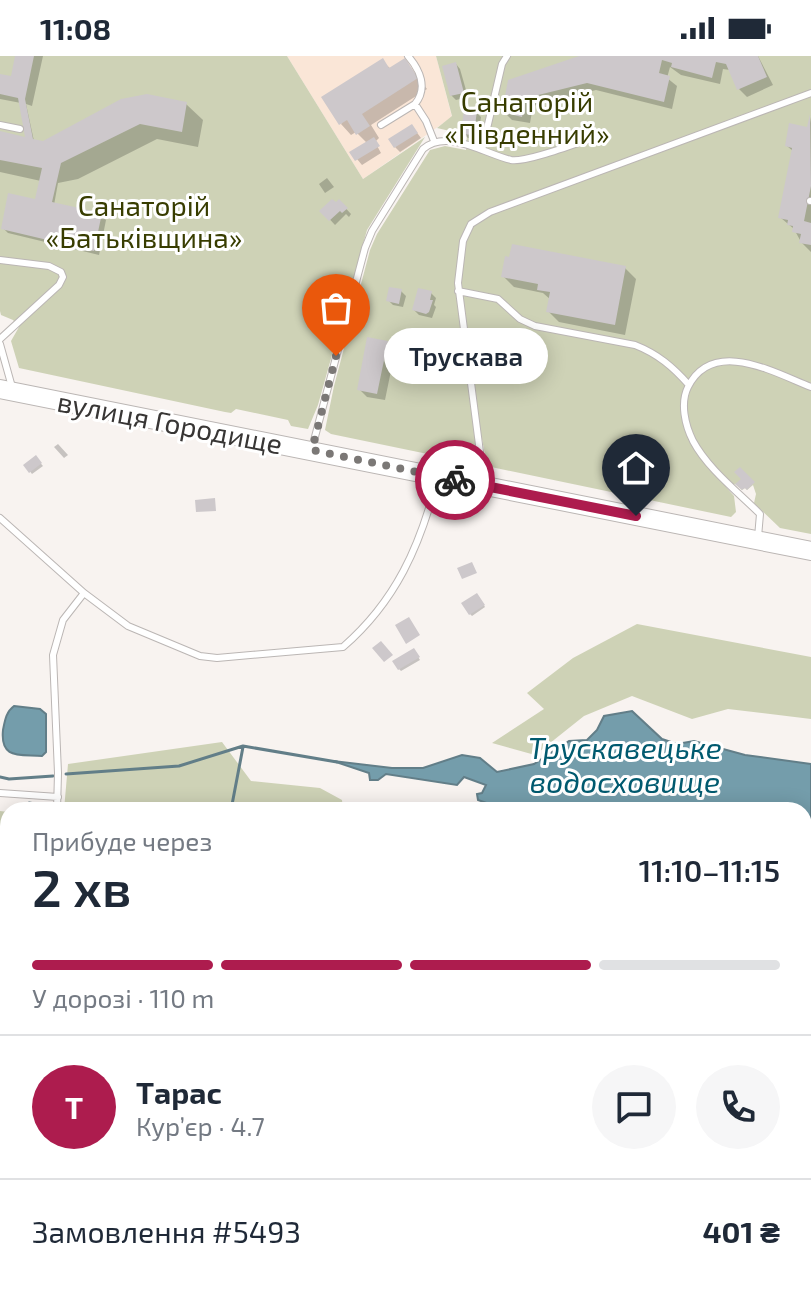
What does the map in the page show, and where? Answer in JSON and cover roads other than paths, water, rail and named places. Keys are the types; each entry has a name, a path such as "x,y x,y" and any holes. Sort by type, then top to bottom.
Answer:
{"street":[{"name":"вулиця Городище","path":"6,390 811,551"}],"lane":[{"path":"381,125 415,104 421,91 420,73 408,56"},
{"path":"482,150 502,64 507,56"},
{"path":"484,485 458,291 463,241 471,224 479,217 811,93"},
{"path":"415,104 434,141"},
{"path":"0,125 20,129"},
{"path":"312,450 365,248 372,231 420,153 434,141 448,141 518,161 601,135"},
{"path":"0,260 49,266 61,272 63,277 59,285 0,342 6,390"},
{"path":"458,291 498,299 520,319 535,326 648,350 663,359 689,385"},
{"path":"758,540 760,514 700,452 691,438 684,411 689,385 704,369 731,360 811,387"},
{"path":"0,518 84,593 128,626 200,656 217,658 343,647 386,600 407,568 419,540 438,476"},
{"path":"58,802 53,655 63,620 84,593"},
{"path":"0,793 58,797"}],"water":[{"path":"14,706 40,709 46,714 46,752 42,756 13,754 5,746 4,723"},
{"name":"Трускавецьке водосховище","path":"632,711 662,739 677,744 694,741 745,755 811,764 811,802 484,802 478,800 477,794 482,793 486,785 464,777 457,785 386,774 378,780 370,780 369,773 333,761 392,768 423,768 462,755 480,758 497,772 534,764 569,741 587,740 604,716"}],"waterway":[{"path":"66,774 179,766 243,746 337,762"},
{"path":"233,802 243,747"},
{"path":"0,777 53,776"}],"place":[{"name":"Трускава","path":"336,356"}],"park label":[{"name":"Санаторій «Південний»","path":"527,117"},
{"name":"Санаторій «Батьківщина»","path":"144,221"}]}
